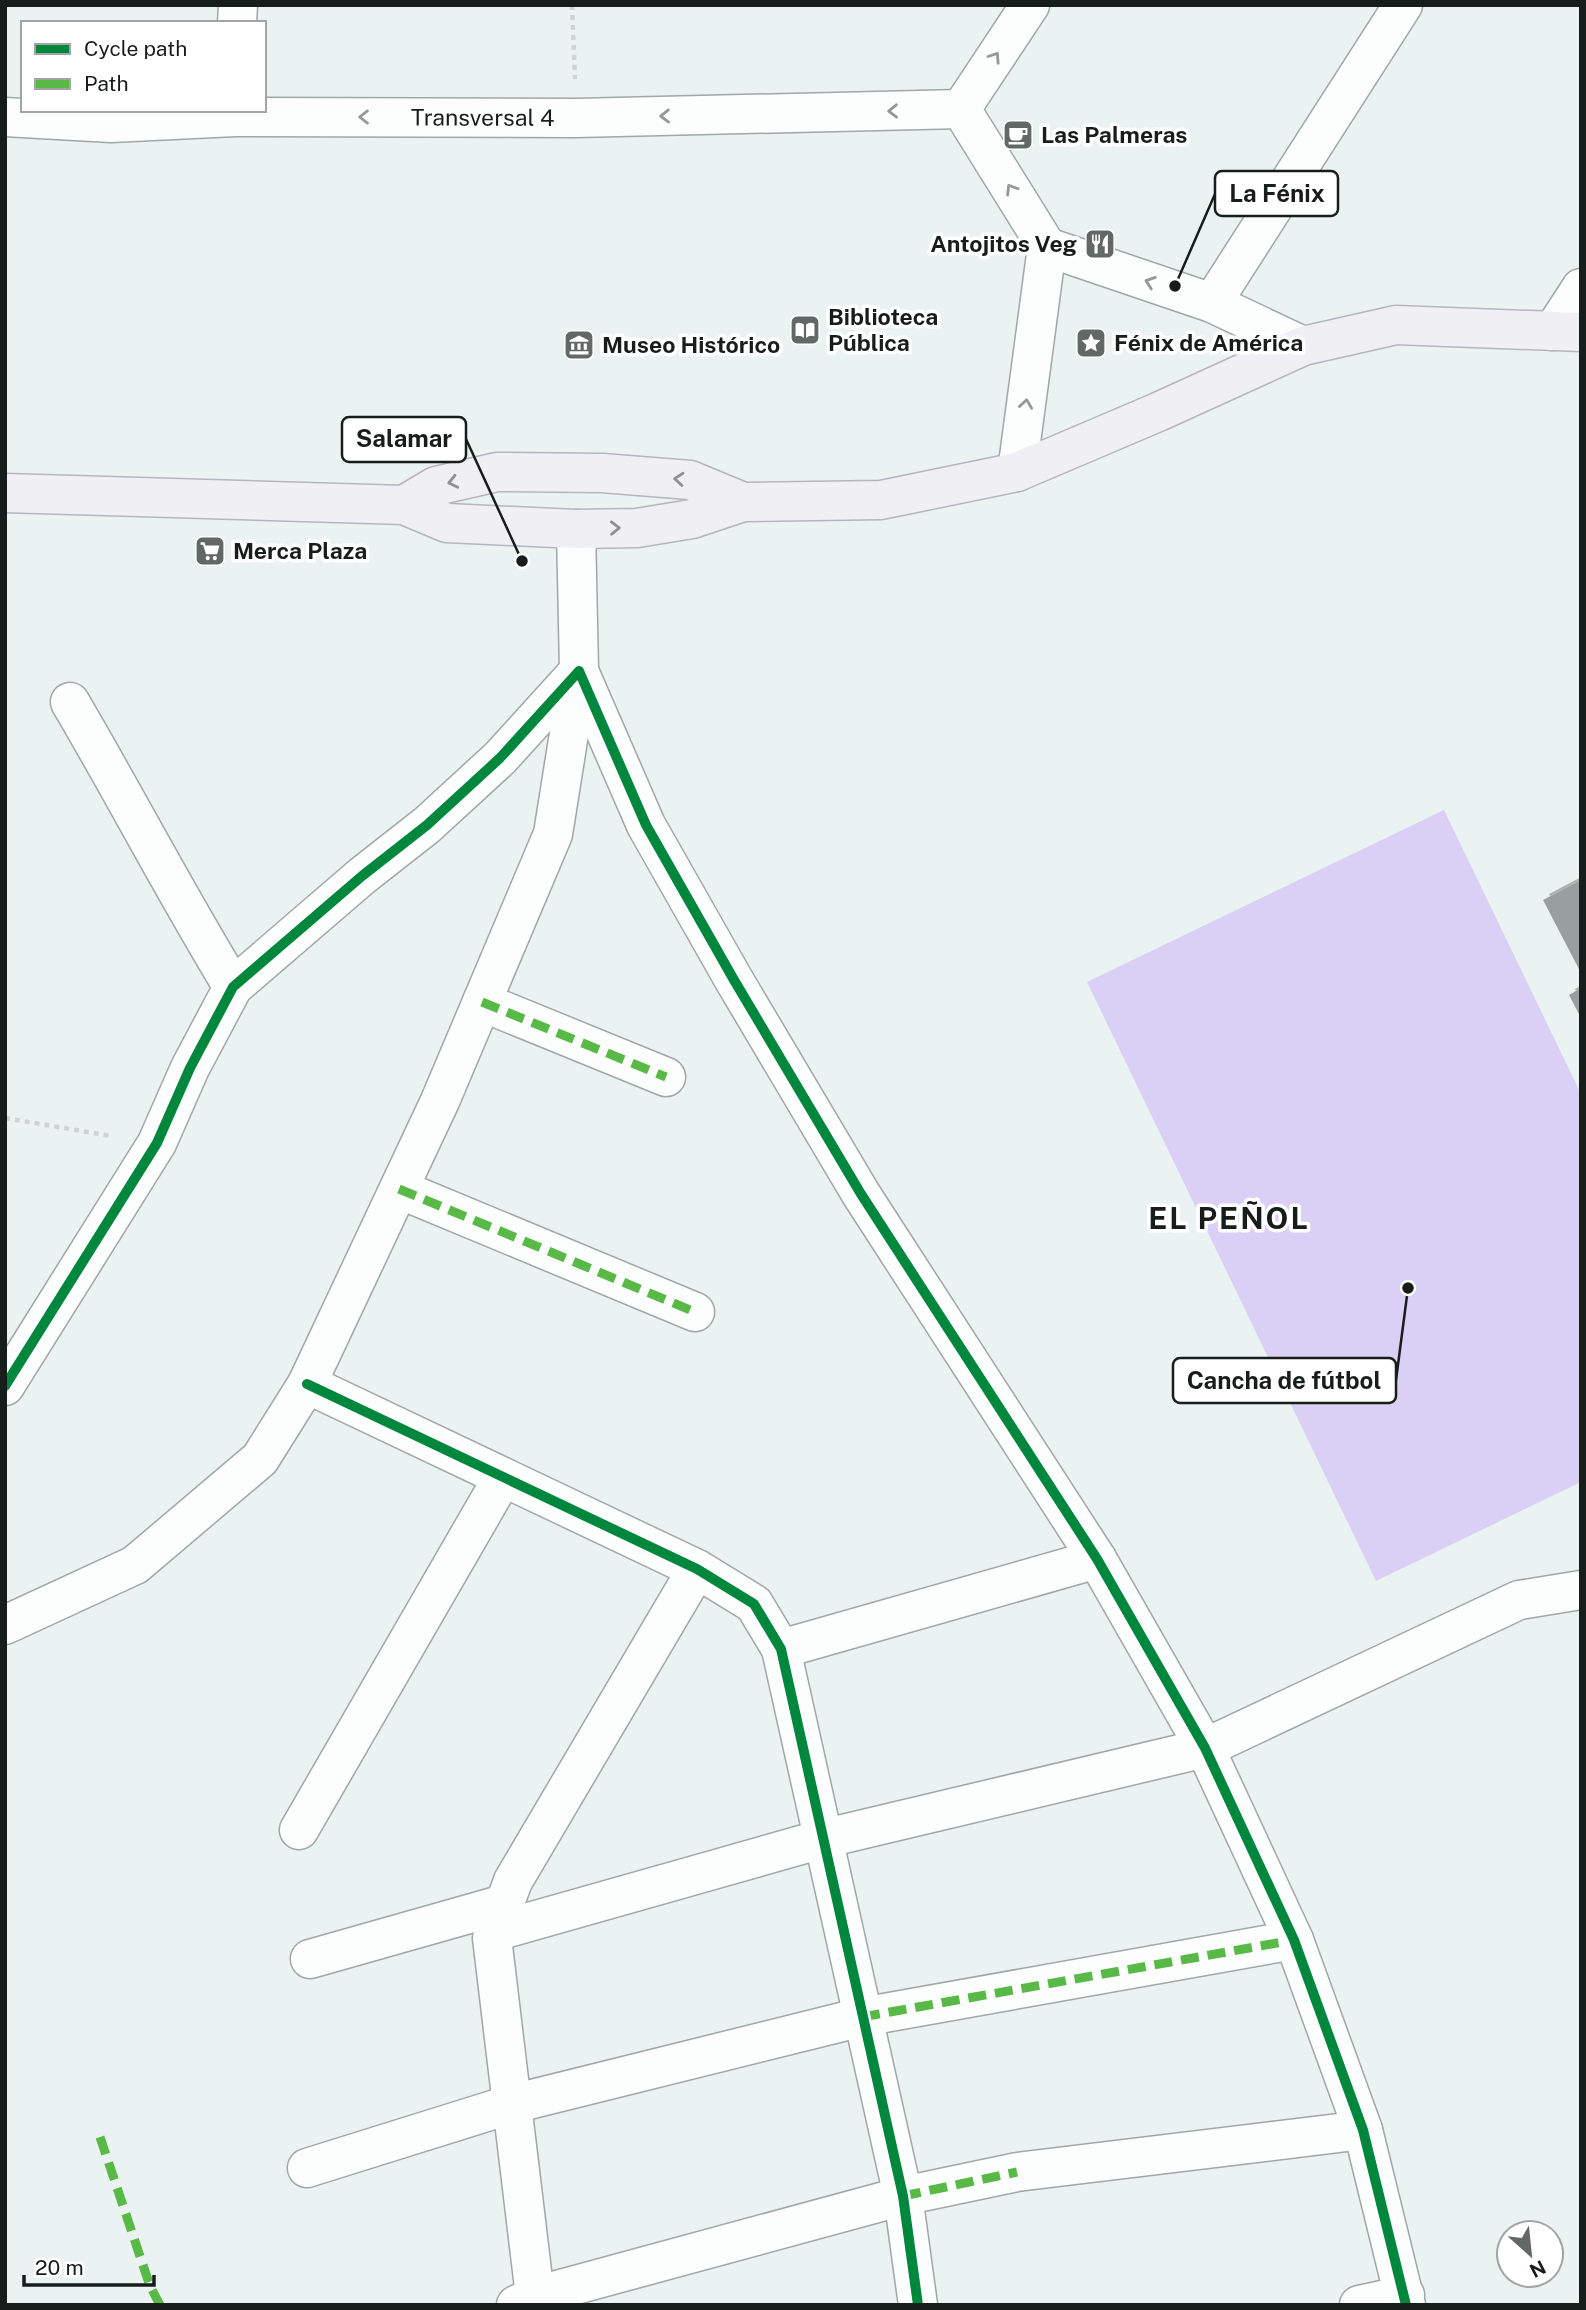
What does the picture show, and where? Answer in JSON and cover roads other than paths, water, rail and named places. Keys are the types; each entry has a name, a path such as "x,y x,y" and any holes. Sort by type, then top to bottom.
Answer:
{"main road":[{"path":"5,493 404,505 447,523 576,529 637,528 692,520 743,502 881,500 1017,472 1303,346 1396,325 1567,332"},
{"path":"404,505 436,486 497,472 602,473 690,480 743,502"}],"street":[{"path":"1030,5 961,109 1047,247 1212,303 1303,346"},
{"path":"1212,303 1403,5"},
{"name":"Transversal 4","path":"5,117 111,123 235,113 576,118 961,109"},
{"path":"1017,472 1047,247"},
{"path":"1567,332 1581,288"},
{"path":"5,1625 135,1565 260,1460 307,1384 482,1002 553,835 579,671 576,529"},
{"path":"5,1386 157,1143 190,1068 233,987 436,817 499,758 579,671"},
{"path":"579,671 646,825 734,980 861,1194 1097,1559 1205,1748 1294,1940 1363,2130 1406,2300 1359,2305"},
{"path":"70,702 136,815 179,900 233,987"},
{"path":"482,1002 666,1077"},
{"path":"398,1189 695,1312"},
{"path":"307,1384 697,1569 754,1604 780,1649 903,2196 918,2305"},
{"path":"299,1830 503,1477"},
{"path":"780,1649 1097,1559"},
{"path":"697,1569 513,1881 492,1938 535,2302 903,2196 1017,2172 1363,2130"},
{"path":"310,1959 499,1918 1205,1748 1520,1600 1581,1590"},
{"path":"307,2168 512,2104 862,2017 1294,1940"}],"place":[{"name":"Las Palmeras","path":"1018,135"},
{"name":"Antojitos Veg","path":"1100,244"},
{"name":"La Fénix","path":"1175,286"},
{"name":"Biblioteca Pública","path":"805,330"},
{"name":"Fénix de América","path":"1091,343"},
{"name":"Museo Histórico","path":"579,345"},
{"name":"Merca Plaza","path":"210,551"},
{"name":"Salamar","path":"522,561"},
{"name":"Cancha de fútbol","path":"1408,1288"}],"district":[{"name":"EL PEÑOL","path":"1229,1219"}]}
